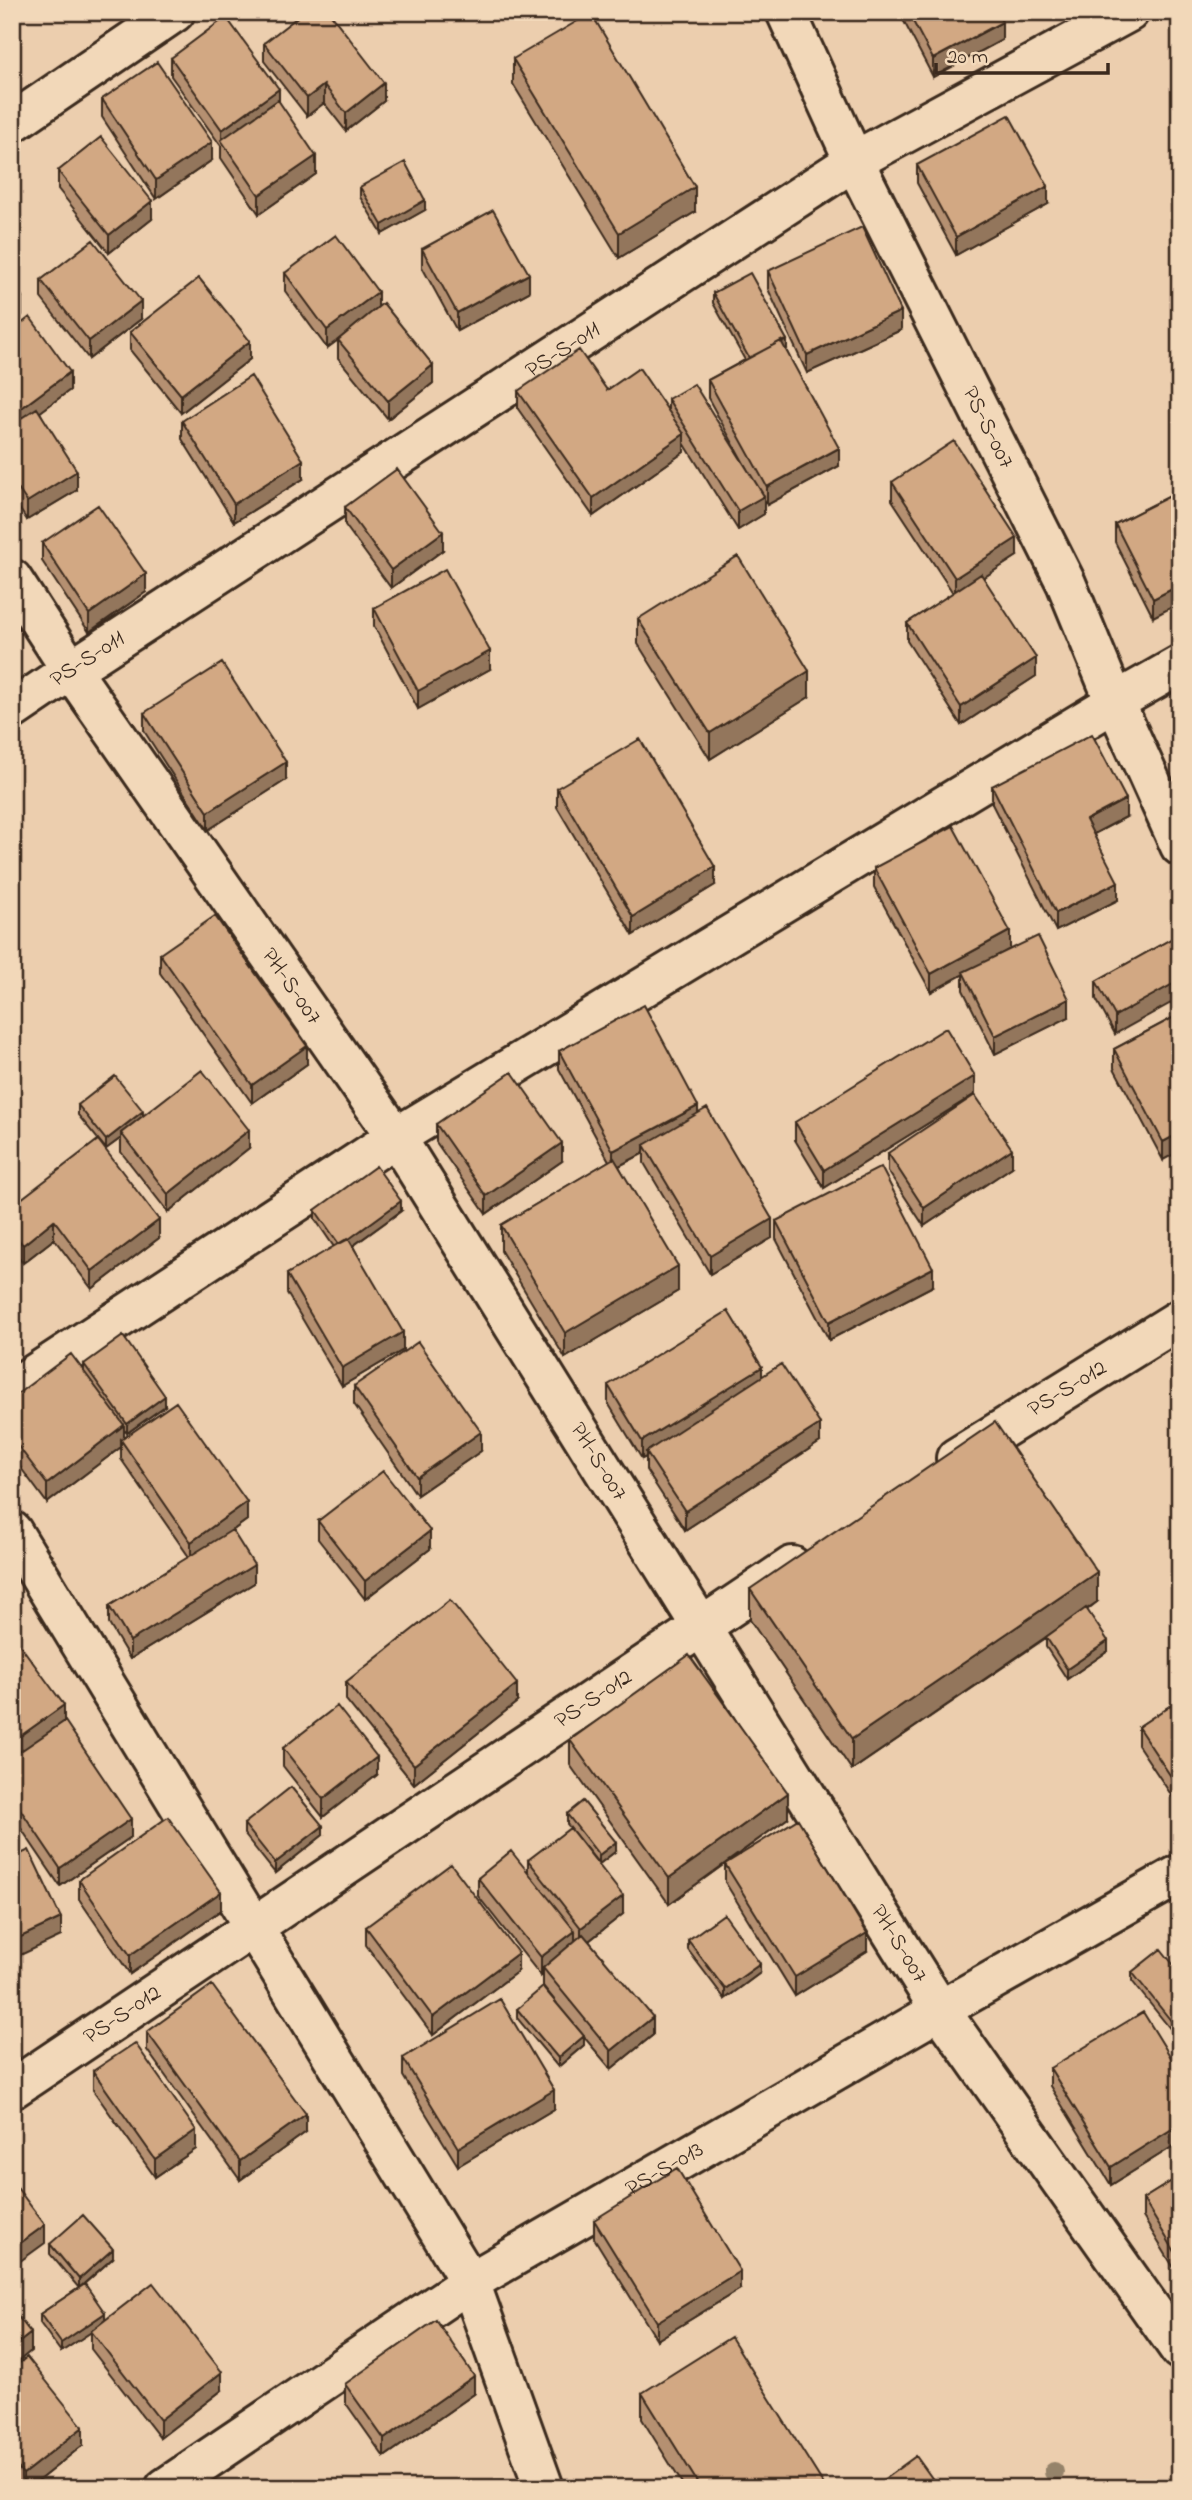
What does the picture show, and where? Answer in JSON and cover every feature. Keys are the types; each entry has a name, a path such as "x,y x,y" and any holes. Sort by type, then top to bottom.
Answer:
{"street":[{"path":"12,123 175,12"},
{"name":"PS-S-007","path":"786,12 853,161 1066,583 1115,702 1180,846"},
{"name":"PS-S-011","path":"12,710 853,161 1129,12"},
{"name":"PH-S-007","path":"12,579 71,670 396,1137 940,2010 1180,2350"},
{"path":"12,1389 396,1137 1180,665"},
{"name":"PS-S-012","path":"928,1476 1180,1319"},
{"path":"12,1531 470,2282 544,2488"},
{"name":"PS-S-012","path":"12,2089 826,1544"},
{"name":"PS-S-013","path":"165,2488 470,2282 1180,1874"}],"building":[{"path":"304,12 329,12 384,83 346,113 324,85 307,98 264,43"},
{"path":"908,12 996,12 1002,22 933,59"},
{"path":"591,13 695,187 619,233 513,59"},
{"path":"226,17 279,89 222,130 171,58"},
{"path":"157,62 212,142 156,180 102,99"},
{"path":"278,100 316,156 259,195 221,140"},
{"path":"1009,115 1048,186 956,237 917,165"},
{"path":"101,137 152,201 109,235 58,171"},
{"path":"405,162 425,200 382,225 360,187"},
{"path":"493,210 529,274 457,313 422,249"},
{"path":"862,227 901,311 807,355 768,271"},
{"path":"336,235 378,292 327,330 285,273"},
{"path":"93,240 141,301 89,341 41,280"},
{"path":"750,273 787,340 749,358 713,293"},
{"path":"199,278 250,341 181,395 130,332"},
{"path":"12,284 22,297 12,305"},
{"path":"383,303 433,365 388,401 338,340"},
{"path":"30,317 70,372 16,412 12,407 12,331"},
{"path":"781,341 839,448 767,487 708,380"},
{"path":"579,350 607,390 639,368 684,434 593,498 518,391"},
{"path":"251,376 303,460 234,504 182,421"},
{"path":"694,384 764,496 738,511 668,399"},
{"path":"37,408 77,471 27,502 12,480 12,424"},
{"path":"954,441 1017,538 955,578 892,482"},
{"path":"397,469 443,532 391,570 345,507"},
{"path":"1180,491 1180,585 1153,599 1115,524"},
{"path":"98,505 146,574 89,614 42,543"},
{"path":"738,556 809,671 710,733 638,619"},
{"path":"445,569 490,651 418,691 374,608"},
{"path":"981,574 1036,658 961,707 907,623"},
{"path":"222,663 286,762 208,812 144,713"},
{"path":"1092,734 1126,799 1086,820 1118,882 1056,913 992,786"},
{"path":"640,739 715,867 633,917 557,788"},
{"path":"953,826 1010,931 931,974 874,868"},
{"path":"215,916 307,1046 252,1085 160,954"},
{"path":"1180,934 1180,980 1115,1016 1096,981"},
{"path":"1038,936 1069,999 995,1036 963,972"},
{"path":"644,1005 698,1106 613,1151 559,1051"},
{"path":"1180,1014 1180,1133 1163,1142 1114,1049"},
{"path":"946,1028 975,1076 824,1170 795,1122"},
{"path":"202,1070 249,1130 168,1194 121,1133"},
{"path":"512,1072 562,1143 486,1196 436,1124"},
{"path":"115,1076 143,1111 106,1140 78,1105"},
{"path":"975,1095 1012,1149 924,1208 888,1153"},
{"path":"707,1108 772,1219 710,1256 644,1145"},
{"path":"98,1140 159,1220 92,1271 54,1220 23,1245 12,1232 12,1206"},
{"path":"614,1158 678,1266 565,1333 501,1225"},
{"path":"376,1166 401,1201 339,1244 315,1210"},
{"path":"881,1167 933,1268 829,1322 776,1221"},
{"path":"348,1238 403,1332 342,1368 287,1274"},
{"path":"728,1311 762,1367 642,1441 608,1385"},
{"path":"123,1336 165,1396 127,1424 84,1364"},
{"path":"418,1342 481,1432 417,1477 354,1386"},
{"path":"71,1354 124,1425 47,1484 12,1438 12,1398"},
{"path":"781,1364 820,1424 685,1511 646,1452"},
{"path":"176,1402 247,1502 191,1542 121,1440"},
{"path":"995,1422 1097,1572 852,1739 750,1589"},
{"path":"383,1471 430,1531 365,1581 318,1521"},
{"path":"232,1530 254,1565 130,1641 109,1606"},
{"path":"450,1600 517,1684 414,1765 346,1682"},
{"path":"1086,1608 1108,1641 1067,1669 1046,1637"},
{"path":"12,1634 64,1705 12,1742"},
{"path":"689,1655 788,1793 669,1878 570,1740"},
{"path":"1180,1699 1180,1790 1138,1727"},
{"path":"337,1706 377,1757 323,1799 283,1748"},
{"path":"65,1721 131,1819 60,1868 12,1797 12,1757"},
{"path":"291,1787 323,1826 275,1863 244,1824"},
{"path":"583,1801 616,1842 599,1855 567,1814"},
{"path":"168,1817 221,1892 130,1955 79,1880"},
{"path":"798,1819 867,1933 795,1977 725,1864"},
{"path":"570,1828 623,1896 581,1928 528,1860"},
{"path":"29,1850 61,1918 12,1941 12,1858"},
{"path":"511,1851 575,1931 541,1957 478,1878"},
{"path":"451,1864 518,1953 433,2017 366,1927"},
{"path":"724,1914 760,1964 725,1989 688,1940"},
{"path":"583,1934 653,2017 611,2051 543,1968"},
{"path":"1161,1949 1180,1973 1180,2032 1132,1972"},
{"path":"212,1985 306,2114 240,2161 147,2032"},
{"path":"543,1987 584,2036 558,2058 517,2009"},
{"path":"500,1999 554,2090 458,2148 403,2058"},
{"path":"1143,2012 1180,2072 1180,2124 1111,2167 1050,2068"},
{"path":"135,2043 196,2130 155,2159 93,2071"},
{"path":"677,2168 740,2271 657,2322 594,2220"},
{"path":"1180,2176 1180,2260 1143,2199"},
{"path":"12,2181 45,2225 12,2249"},
{"path":"83,2215 113,2249 79,2279 50,2244"},
{"path":"153,2283 222,2372 160,2420 91,2331"},
{"path":"85,2284 105,2313 61,2343 40,2314"},
{"path":"12,2309 31,2333 12,2348"},
{"path":"436,2320 474,2376 384,2439 345,2384"},
{"path":"731,2337 826,2488 701,2488 642,2393"},
{"path":"27,2357 83,2427 23,2474 12,2460 12,2369"},
{"path":"916,2456 939,2488 872,2488"}]}
